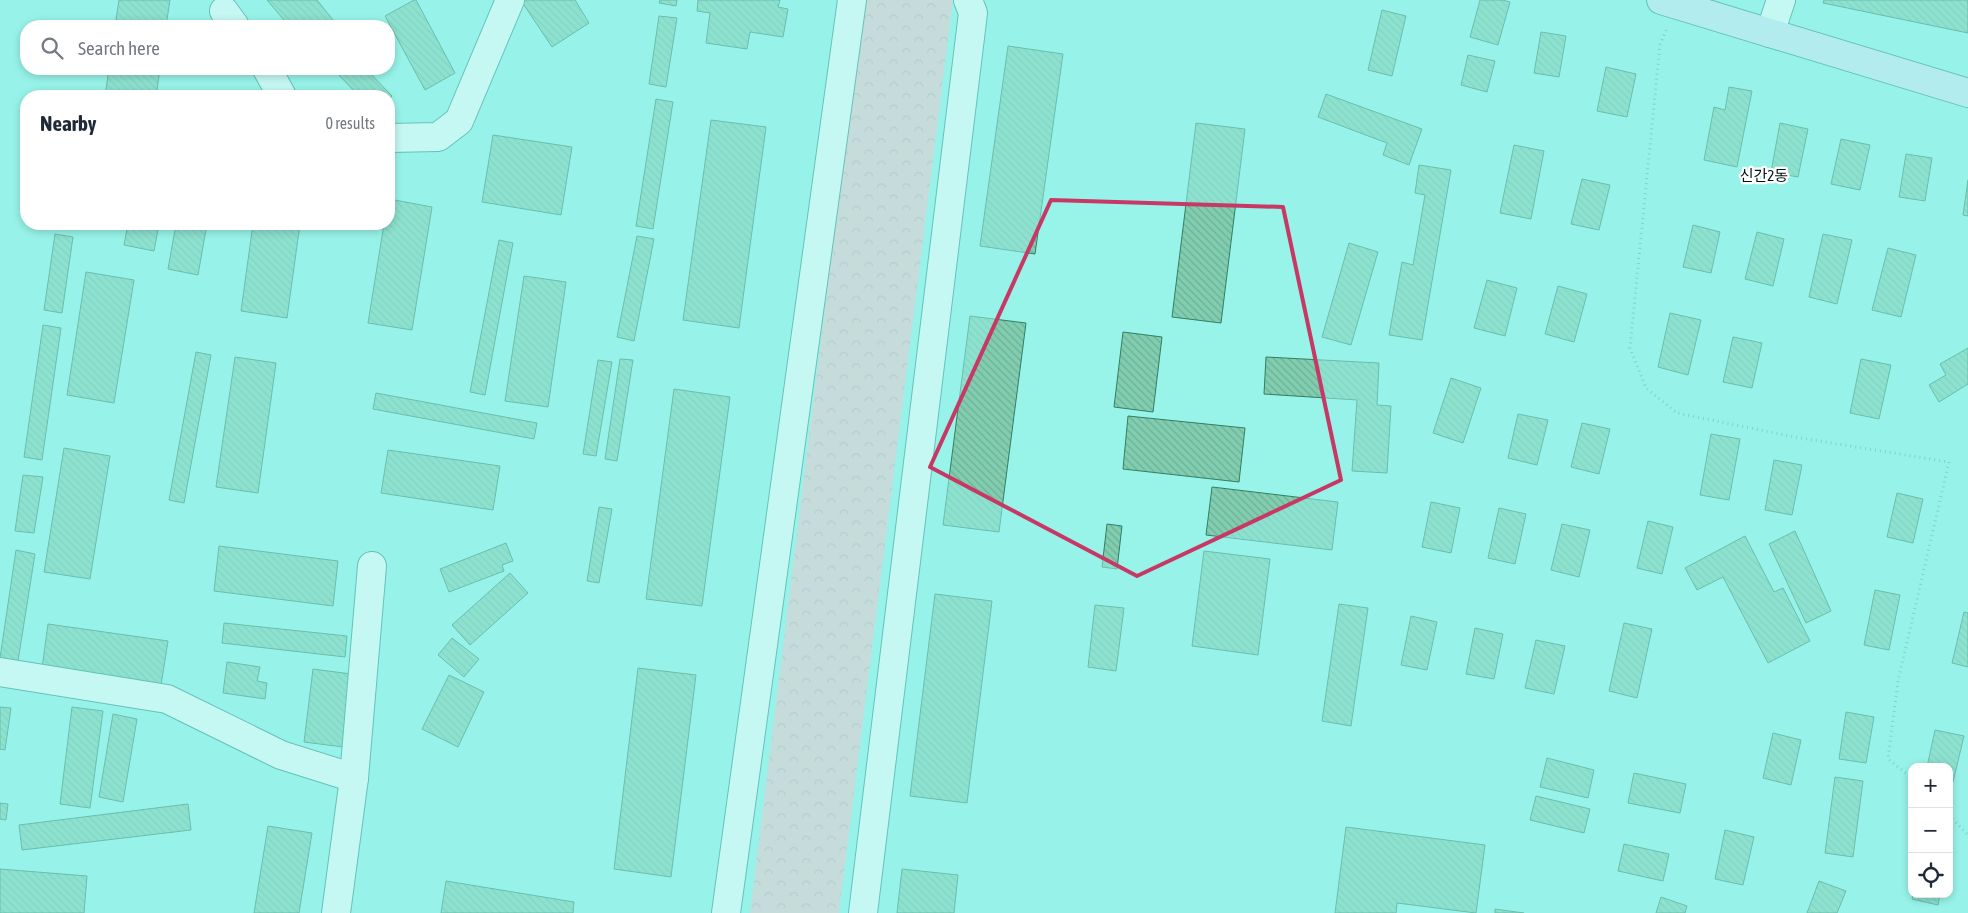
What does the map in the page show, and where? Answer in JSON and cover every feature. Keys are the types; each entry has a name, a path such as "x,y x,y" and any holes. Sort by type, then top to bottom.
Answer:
{"street":[{"path":"395,138 438,137 459,121 510,0"},
{"path":"726,913 852,0"},
{"path":"863,913 972,23 973,13 968,0"},
{"path":"1770,33 1781,0"},
{"path":"1669,2 1968,93"},
{"path":"270,75 279,90"},
{"path":"336,913 354,778 372,566"},
{"path":"0,672 167,698 282,755 354,778"}],"path":[{"path":"1669,2 1660,45 1630,348 1646,388 1677,413 1800,438 1949,462 1898,681 1888,759 1908,775"},
{"path":"1953,819 1968,835"}],"highlighted area":[{"path":"1051,200 1283,207 1341,480 1137,576 930,467"}],"green space":[{"path":"863,0 953,0 839,913 750,913"}],"building":[{"path":"119,0 170,0 167,20 116,20"},
{"path":"267,0 317,0 333,20 284,20"},
{"path":"416,0 455,73 425,90 395,34 395,20 387,20 385,16"},
{"path":"526,0 575,0 589,23 552,47 522,2"},
{"path":"660,0 677,0 676,6 659,3"},
{"path":"698,0 780,0 778,7 788,9 783,37 750,32 747,49 706,43 710,13 697,11"},
{"path":"1480,0 1510,2 1498,45 1470,37"},
{"path":"1824,0 1968,0 1968,33 1823,3"},
{"path":"1382,10 1406,16 1392,76 1368,70"},
{"path":"659,16 677,18 666,87 649,84"},
{"path":"1541,32 1566,36 1559,77 1534,73"},
{"path":"1008,46 1063,54 1035,254 980,246"},
{"path":"1468,55 1495,61 1487,92 1461,85"},
{"path":"1606,67 1636,74 1627,117 1597,111"},
{"path":"108,75 159,75 157,90 106,90"},
{"path":"339,75 372,75 386,90 353,90"},
{"path":"1729,87 1752,91 1737,167 1704,160 1714,107 1725,110"},
{"path":"1326,94 1422,129 1409,165 1383,155 1387,143 1318,117"},
{"path":"656,99 673,102 653,229 636,226"},
{"path":"711,120 766,127 739,328 683,320"},
{"path":"1196,123 1245,129 1221,323 1172,317"},
{"path":"1780,123 1808,129 1798,177 1771,172"},
{"path":"493,135 572,147 561,215 482,202"},
{"path":"1841,139 1870,145 1860,190 1831,184"},
{"path":"1514,145 1544,151 1531,219 1500,213"},
{"path":"1906,154 1932,158 1925,201 1899,197"},
{"path":"1419,165 1451,170 1422,340 1389,335 1402,262 1413,265 1425,195 1415,193"},
{"path":"1582,179 1610,185 1599,230 1571,224"},
{"path":"1968,180 1968,216 1963,215"},
{"path":"395,200 432,207 412,330 368,323 383,230 395,230"},
{"path":"1693,225 1720,232 1711,273 1683,267"},
{"path":"127,230 158,230 154,251 124,245"},
{"path":"175,230 206,230 198,275 168,269"},
{"path":"252,230 299,230 287,318 241,311"},
{"path":"1757,232 1784,239 1773,286 1745,279"},
{"path":"55,234 73,237 62,313 44,310"},
{"path":"1823,234 1852,240 1837,304 1809,297"},
{"path":"637,236 654,239 634,341 617,337"},
{"path":"499,240 513,243 485,395 470,392"},
{"path":"1349,243 1378,252 1351,345 1322,337"},
{"path":"1888,248 1916,255 1901,317 1872,310"},
{"path":"86,272 134,280 114,403 67,395"},
{"path":"524,276 566,282 548,407 505,401"},
{"path":"1487,280 1517,288 1505,336 1474,328"},
{"path":"1558,286 1587,294 1574,342 1545,334"},
{"path":"1670,313 1701,320 1688,375 1658,367"},
{"path":"970,316 1026,323 999,532 943,525"},
{"path":"43,325 61,328 42,460 24,457"},
{"path":"1123,332 1162,337 1153,412 1114,407"},
{"path":"1733,337 1762,343 1752,388 1723,382"},
{"path":"1968,348 1968,384 1939,402 1929,385 1946,375 1940,364"},
{"path":"196,352 211,355 184,503 169,500"},
{"path":"235,357 276,363 258,493 216,487"},
{"path":"1266,357 1379,363 1377,405 1391,406 1387,473 1352,471 1357,400 1264,394"},
{"path":"620,359 633,360 617,461 605,459"},
{"path":"1861,359 1891,365 1879,419 1850,413"},
{"path":"598,360 612,362 596,456 583,454"},
{"path":"1451,378 1481,388 1463,443 1433,433"},
{"path":"674,389 730,397 702,606 646,599"},
{"path":"376,393 537,423 534,439 373,409"},
{"path":"1518,414 1548,420 1537,465 1508,458"},
{"path":"1128,416 1245,428 1239,482 1123,469"},
{"path":"1582,423 1610,429 1599,474 1571,467"},
{"path":"1711,434 1740,439 1729,500 1700,495"},
{"path":"64,448 110,456 90,579 44,572"},
{"path":"388,450 500,466 493,510 381,493"},
{"path":"1774,460 1802,465 1792,515 1765,510"},
{"path":"23,475 43,477 34,533 15,531"},
{"path":"1212,487 1338,502 1332,550 1206,535"},
{"path":"1897,493 1923,499 1913,543 1887,537"},
{"path":"1431,502 1460,508 1451,553 1422,547"},
{"path":"599,507 612,509 599,583 587,581"},
{"path":"1499,508 1526,514 1515,564 1488,558"},
{"path":"1648,521 1673,527 1662,574 1637,568"},
{"path":"1107,524 1122,526 1117,569 1102,567"},
{"path":"1562,524 1590,530 1579,577 1551,570"},
{"path":"1795,531 1831,611 1806,623 1769,544"},
{"path":"1745,536 1774,592 1783,588 1810,641 1768,663 1723,577 1697,590 1685,568"},
{"path":"506,543 513,561 502,565 504,571 449,592 440,569"},
{"path":"219,546 338,561 333,606 214,591"},
{"path":"16,550 35,554 18,661 0,658"},
{"path":"1204,551 1270,559 1258,655 1192,646"},
{"path":"510,573 528,593 470,645 452,625"},
{"path":"1875,590 1900,595 1889,650 1864,645"},
{"path":"935,594 992,601 967,803 910,796"},
{"path":"1339,604 1368,608 1351,726 1322,721"},
{"path":"1095,605 1124,608 1116,671 1088,667"},
{"path":"1964,612 1968,613 1968,667 1952,663"},
{"path":"1411,616 1437,622 1427,670 1401,665"},
{"path":"224,623 347,636 345,657 222,643"},
{"path":"1624,623 1652,629 1637,698 1609,691"},
{"path":"48,624 168,641 161,685 42,668"},
{"path":"1475,628 1503,634 1494,679 1466,674"},
{"path":"452,638 479,659 464,677 438,655"},
{"path":"1536,640 1565,646 1554,694 1525,688"},
{"path":"227,662 260,667 257,681 267,683 265,699 223,693"},
{"path":"638,668 696,675 671,877 614,869"},
{"path":"313,669 351,674 343,747 304,742"},
{"path":"449,675 484,692 458,747 422,729"},
{"path":"0,707 11,708 5,750 0,749"},
{"path":"72,707 103,711 90,808 60,804"},
{"path":"1846,712 1874,717 1866,763 1839,759"},
{"path":"113,714 137,719 123,802 99,797"},
{"path":"1935,730 1964,736 1953,782 1953,763 1928,763"},
{"path":"1773,733 1801,740 1791,785 1763,778"},
{"path":"1547,758 1594,770 1588,798 1540,787"},
{"path":"1634,773 1686,784 1680,813 1628,803"},
{"path":"1835,777 1863,781 1853,857 1825,853"},
{"path":"1536,796 1590,809 1584,833 1530,820"},
{"path":"0,803 8,804 6,820 0,819"},
{"path":"188,804 191,830 22,850 19,825"},
{"path":"268,826 312,833 299,913 254,913"},
{"path":"1346,827 1485,845 1476,913 1397,903 1396,913 1335,913"},
{"path":"1725,830 1754,837 1743,885 1715,879"},
{"path":"1624,844 1669,854 1663,881 1618,871"},
{"path":"0,869 87,876 84,913 0,913"},
{"path":"902,869 958,875 954,913 897,913"},
{"path":"446,881 574,902 573,913 441,913"},
{"path":"1819,881 1846,891 1837,913 1807,913"},
{"path":"1661,897 1687,906 1685,913 1656,913"},
{"path":"1912,898 1939,898 1938,905"},
{"path":"1495,909 1524,913 1495,913"}],"district":[{"name":"신간2동","path":"1764,175"}]}
